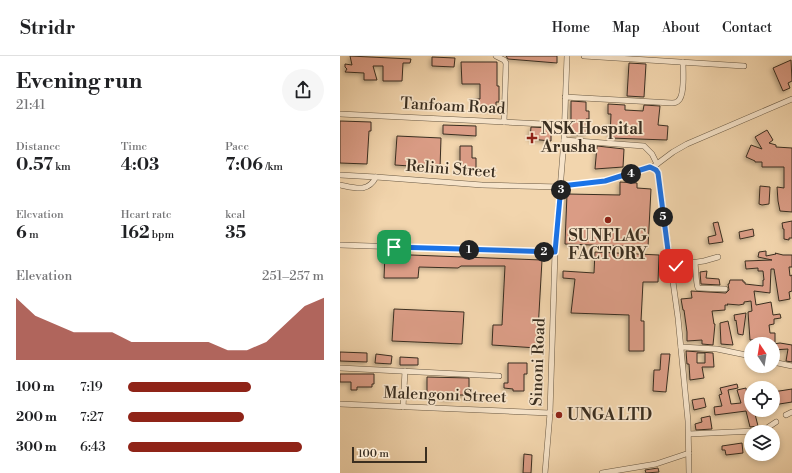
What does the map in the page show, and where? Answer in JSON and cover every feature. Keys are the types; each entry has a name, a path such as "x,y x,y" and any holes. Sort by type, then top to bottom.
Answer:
{"street":[{"path":"496,56 504,60 506,63 504,122"},
{"name":"Sinoni Road","path":"545,473 550,413 555,252 564,140 567,56"},
{"path":"584,56 744,66"},
{"path":"565,98 672,103 681,98 683,89 684,62"},
{"path":"655,166 673,152 687,144 792,99"},
{"name":"Tanfoam Road","path":"340,114 564,125"},
{"path":"564,140 644,146 652,154 658,173 681,347 689,434 689,473"},
{"name":"Relini Street","path":"340,175 482,185 561,187 605,181 655,166"},
{"path":"340,185 361,188 368,187 372,184 376,177"},
{"path":"340,245 555,252"},
{"path":"670,266 695,263 718,257"},
{"path":"695,263 697,287 725,289"},
{"path":"681,347 710,348 744,355"},
{"path":"780,363 792,366"},
{"path":"340,368 499,376"},
{"path":"403,407 405,372"},
{"name":"Malengoni Street","path":"340,404 550,413"},
{"path":"786,415 792,412"},
{"path":"689,434 755,432 767,428 776,422"},
{"path":"602,473 656,464 678,458 689,453"}],"building":[{"path":"350,56 411,59 410,63 403,63 402,81 383,81 383,66 373,66 377,80 364,80 364,73 345,72 347,69 345,64 352,65"},
{"path":"506,56 557,56 557,63 508,59"},
{"path":"432,57 455,58 454,67 432,66"},
{"path":"791,60 792,81 788,83 790,88 783,91 773,68"},
{"path":"461,62 497,62 499,102 496,102 496,109 473,109 473,99 480,99 480,84 462,84"},
{"path":"629,63 646,64 644,97 627,96"},
{"path":"571,101 586,102 586,111 589,111 589,119 586,119 586,135 571,135"},
{"path":"608,104 625,105 625,110 643,111 644,105 660,106 658,125 668,126 667,140 610,138 611,114 608,114"},
{"path":"340,121 371,122 367,164 340,163"},
{"path":"443,125 476,126 476,136 443,134"},
{"path":"531,127 551,128 551,141 530,139"},
{"path":"767,130 773,140 769,143 776,145 776,147 792,148 792,212 780,211 778,201 777,187 784,188 784,167 762,167 762,162 755,162 746,157 751,145 762,149 755,137"},
{"path":"397,136 441,138 440,168 395,165"},
{"path":"460,146 472,146 472,158 476,158 476,168 460,168"},
{"path":"597,146 624,149 623,167 595,169"},
{"name":"SUNFLAG FACTORY","path":"620,182 637,183 637,188 651,189 648,247 565,244 567,194 620,195"},
{"path":"760,186 770,187 769,204 759,204"},
{"path":"792,221 792,238 789,238 789,240 784,239 784,229 782,223"},
{"path":"718,222 723,242 709,244 708,237 716,235 713,223"},
{"path":"753,229 754,236 740,239 739,232"},
{"path":"766,251 766,256 776,254 775,253 792,255 792,267 789,267 790,276 792,275 792,291 789,292 790,299 779,301 774,269 771,269 770,293 754,291 756,305 771,302 773,315 780,314 781,318 774,319 774,324 769,325 770,333 775,333 775,337 750,337 748,312 752,311 751,301 744,302 744,304 739,305 727,304 728,305 725,305 725,310 712,311 715,324 713,345 702,344 702,340 687,341 684,310 681,299 692,298 691,291 726,293 729,290 728,284 730,280 743,280 745,284 763,286 763,271 758,271 758,268 746,269 745,261 772,260 758,257 759,252"},
{"path":"595,252 659,255 658,282 643,282 641,321 644,321 644,351 629,351 629,315 571,313 575,279 563,278 563,271 594,273"},
{"path":"385,254 542,260 537,348 492,345 493,325 502,325 505,266 461,266 458,268 419,267 418,278 384,278"},
{"path":"691,267 692,277 681,280 679,269"},
{"path":"707,271 706,278 719,279 720,285 701,284 700,272"},
{"path":"394,309 464,312 462,344 392,341"},
{"path":"746,313 743,335 738,334 734,315"},
{"path":"728,321 733,345 721,344 720,323"},
{"path":"780,343 792,345 792,362 786,361 788,349 780,350"},
{"path":"686,351 713,353 714,367 702,367 704,378 690,380 689,364 687,364","holes":["697,353 705,353 705,363 697,363"]},
{"path":"340,352 367,353 367,362 340,361"},
{"path":"376,354 392,356 391,364 375,363"},
{"path":"661,354 670,354 666,392 653,391 654,370 660,370"},
{"path":"400,357 418,358 418,365 400,365"},
{"path":"508,363 527,363 527,374 524,374 524,391 513,391 513,389 504,388 504,383 508,383"},
{"path":"340,374 374,374 374,384 372,384 372,387 357,387 357,390 351,390 351,382 340,382"},
{"path":"427,377 469,378 469,395 454,395 454,399 442,399 442,394 427,394"},
{"path":"737,384 738,388 728,390 731,404 741,403 737,390 744,388 744,411 715,415 714,407 722,406 719,395 722,394 720,388"},
{"path":"792,389 792,402 780,404 780,391"},
{"path":"704,398 706,407 694,410 692,400"},
{"path":"710,416 712,429 696,430 695,424 702,422 701,418"},
{"path":"748,417 756,417 758,425 750,425"},
{"path":"742,443 743,453 726,455 725,450 722,450 722,446"},
{"path":"524,454 532,455 531,473 523,473"},
{"path":"658,468 659,472 646,473 645,470"}],"place":[{"name":"NSK Hospital Arusha","path":"532,138"},
{"name":"SUNFLAG FACTORY","path":"608,220"},
{"name":"UNGA LTD","path":"559,415"}],"route":[{"path":"394,247 555,252 561,186 605,181 653,167 658,173 670,266 676,266"}]}
